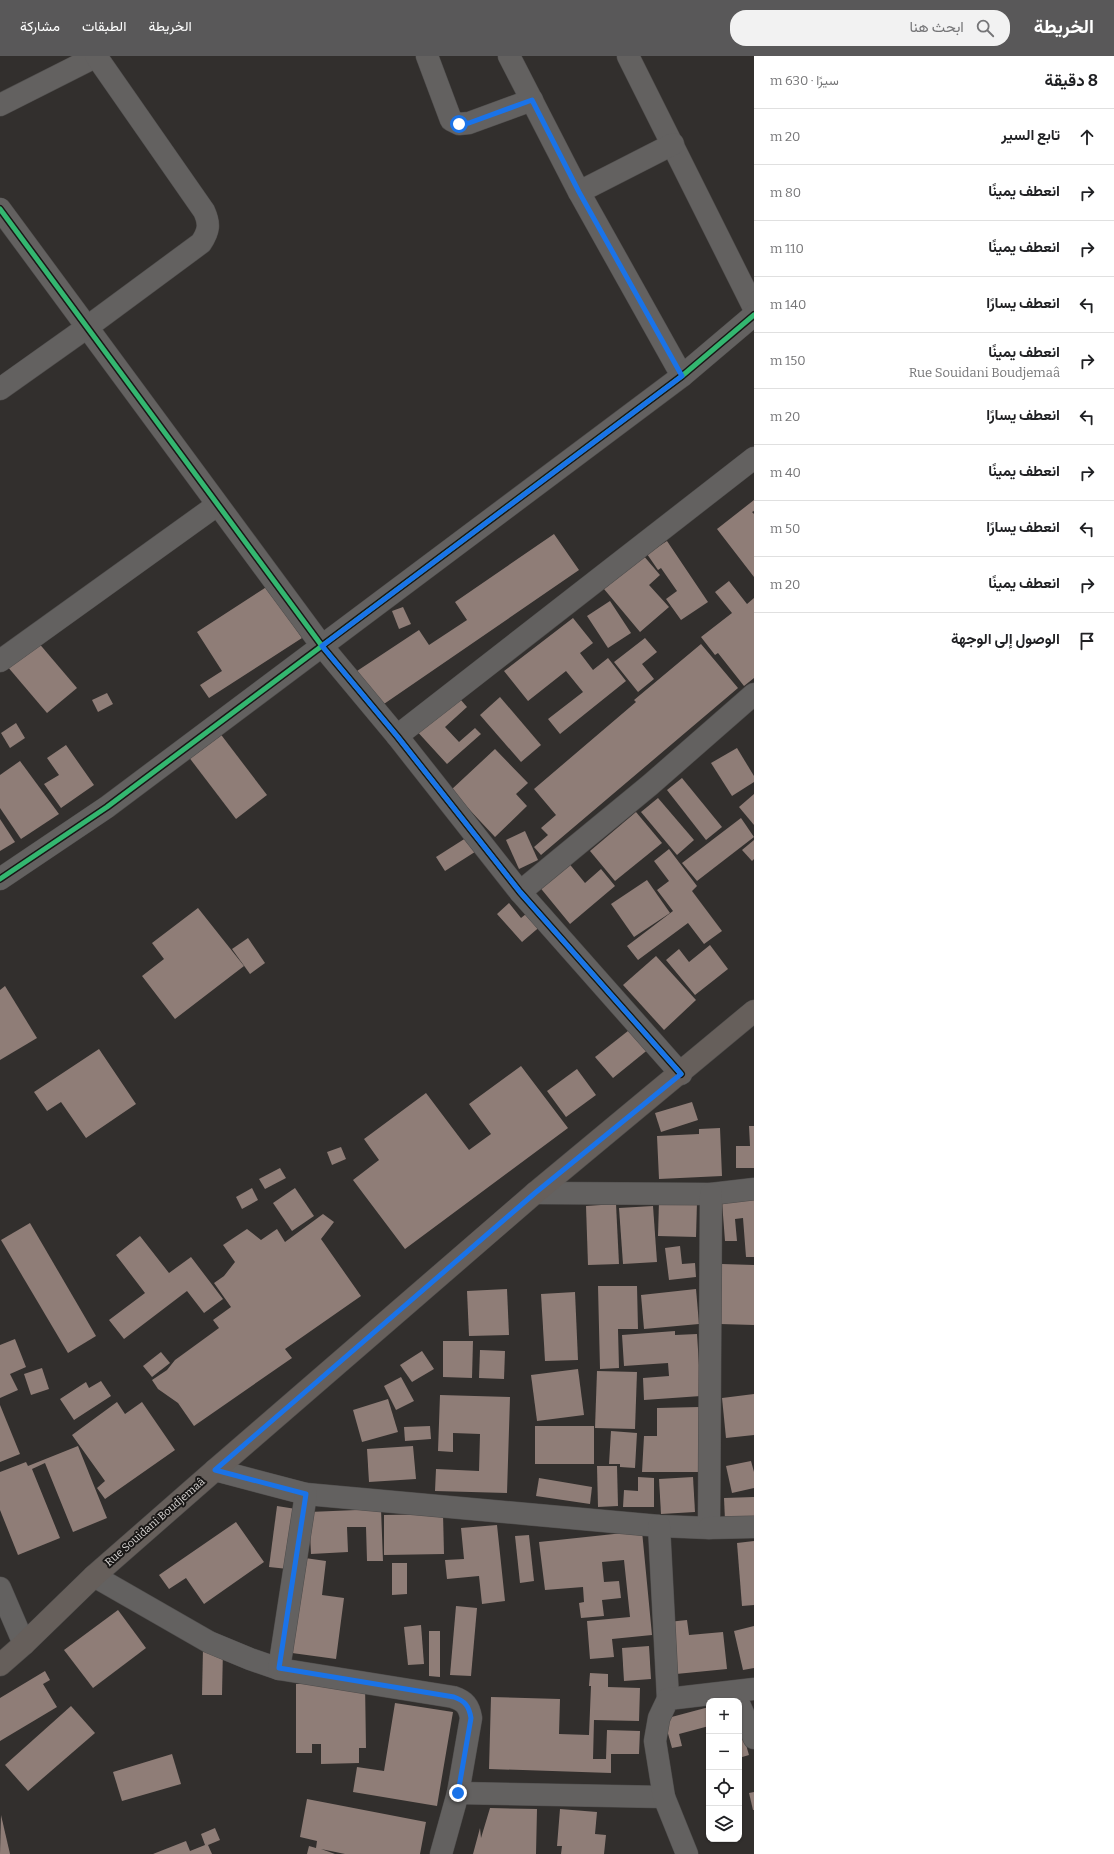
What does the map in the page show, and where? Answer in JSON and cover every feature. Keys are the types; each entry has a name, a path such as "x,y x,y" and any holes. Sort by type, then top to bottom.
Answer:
{"main road":[{"name":"Rue Souidani Boudjemaâ","path":"0,1665 24,1644 94,1576 215,1470 535,1193 681,1074 754,1011"}],"street":[{"path":"0,105 96,56 204,211 209,223 207,233 201,243 0,389"},
{"path":"427,56 451,120 459,124 469,123 532,100"},
{"path":"509,56 579,192 682,376"},
{"path":"628,56 754,308"},
{"path":"579,192 673,144"},
{"path":"0,209 86,328 322,646 397,736 520,892 681,1074"},
{"path":"0,879 107,808 682,376 754,315"},
{"path":"397,736 754,458"},
{"path":"1,659 217,505"},
{"path":"520,892 650,784 754,694"},
{"path":"535,1193 711,1194 754,1189"},
{"path":"709,1528 711,1194"},
{"path":"215,1470 306,1494 659,1526 709,1528 754,1527"},
{"path":"279,1668 306,1494"},
{"path":"659,1526 668,1699 658,1723 655,1741 664,1797 687,1854"},
{"path":"94,1576 209,1642 250,1659 279,1668 454,1697 463,1700 470,1708 471,1718 458,1793 441,1854"},
{"path":"0,1588 24,1644"},
{"path":"668,1699 741,1696 754,1738"},
{"path":"458,1793 664,1797"}],"building":[{"path":"754,500 754,511 752,512 754,514 754,577 717,529"},
{"path":"554,534 579,570 381,706 357,671 419,630 429,645 467,620 455,602"},
{"path":"667,541 708,602 681,620 666,599 677,591 661,568 658,570 647,554"},
{"path":"643,555 660,575 649,585 669,607 640,632 604,589"},
{"path":"729,581 747,604 754,598 754,678 744,686 718,653 715,655 701,637 732,613 715,592"},
{"path":"268,586 302,638 209,698 200,685 222,671 197,632"},
{"path":"610,601 631,633 608,648 587,616"},
{"path":"403,607 411,624 399,629 392,611"},
{"path":"573,618 593,643 580,653 593,670 608,658 626,681 560,734 548,719 583,692 566,671 528,701 504,671"},
{"path":"645,638 657,652 642,664 654,679 638,692 614,662"},
{"path":"37,641 77,688 47,713 7,666"},
{"path":"701,644 738,688 541,855 534,847 548,835 541,828 556,815 534,789 636,702 634,700"},
{"path":"454,692 467,707 445,727 459,742 475,728 481,734 447,764 414,728"},
{"path":"107,693 113,704 98,712 92,700"},
{"path":"500,697 541,745 521,762 480,715"},
{"path":"16,723 25,738 10,748 1,733"},
{"path":"219,732 267,795 236,819 188,756"},
{"path":"66,745 94,785 61,808 44,784 59,775 47,758"},
{"path":"737,748 754,776 754,782 732,796 711,763"},
{"path":"495,749 528,783 516,794 527,806 495,837 451,790"},
{"path":"20,761 59,814 21,839 0,808 0,775"},
{"path":"682,778 722,827 706,840 667,790"},
{"path":"754,794 754,825 739,807"},
{"path":"658,798 694,840 677,855 641,812"},
{"path":"636,812 662,843 615,881 590,851"},
{"path":"741,818 754,837 697,881 682,863"},
{"path":"0,819 15,842 0,851"},
{"path":"525,831 538,860 519,869 506,840"},
{"path":"469,836 478,850 445,871 436,857"},
{"path":"754,840 754,859 752,861 742,850"},
{"path":"669,849 697,886 692,891 722,931 704,944 688,923 638,960 627,946 673,911 657,890 669,881 654,861"},
{"path":"567,861 585,883 601,869 615,886 570,924 538,885"},
{"path":"647,880 670,913 634,937 611,904"},
{"path":"509,903 521,918 531,910 543,924 522,942 497,914"},
{"path":"198,908 244,966 175,1019 142,976 164,959 152,943"},
{"path":"248,938 265,963 250,974 232,949"},
{"path":"710,945 728,969 695,995 666,960 679,949 689,962"},
{"path":"656,956 696,1000 664,1030 623,985"},
{"path":"5,986 37,1038 0,1060 0,990"},
{"path":"633,1027 650,1048 613,1078 595,1057"},
{"path":"99,1049 136,1104 86,1138 61,1102 47,1111 34,1092"},
{"path":"521,1066 568,1128 405,1249 353,1180 379,1160 364,1139 426,1093 469,1150 491,1134 469,1104"},
{"path":"577,1069 596,1095 566,1117 547,1091"},
{"path":"692,1102 698,1120 661,1132 655,1113"},
{"path":"749,1126 754,1126 754,1168 736,1168 736,1146 750,1146"},
{"path":"720,1128 722,1176 659,1179 657,1136 699,1134 699,1129"},
{"path":"341,1147 346,1159 332,1165 327,1152"},
{"path":"280,1168 286,1178 265,1189 259,1179"},
{"path":"252,1188 258,1200 242,1209 236,1197"},
{"path":"295,1188 314,1216 292,1231 273,1203"},
{"path":"754,1199 754,1257 746,1257 743,1218 735,1219 737,1241 725,1241 722,1202"},
{"path":"659,1201 697,1202 696,1237 658,1236"},
{"path":"616,1204 619,1264 588,1265 586,1206"},
{"path":"653,1206 657,1262 623,1264 619,1208"},
{"path":"323,1214 334,1222 321,1239 361,1296 285,1349 292,1358 194,1426 178,1403 158,1389 152,1380 167,1370 175,1360 219,1328 213,1320 231,1307 214,1283 224,1276 235,1262 223,1245 247,1229 261,1240 277,1229 285,1242"},
{"path":"30,1223 96,1336 68,1353 1,1240"},
{"path":"140,1236 169,1273 191,1257 223,1299 204,1313 187,1291 124,1339 109,1320 145,1293 116,1255"},
{"path":"680,1246 682,1264 695,1263 696,1277 669,1280 665,1248"},
{"path":"722,1264 754,1265 754,1325 720,1324"},
{"path":"598,1286 637,1286 638,1329 618,1329 619,1368 600,1369"},
{"path":"507,1289 509,1335 469,1336 467,1291"},
{"path":"696,1289 699,1324 644,1329 641,1295"},
{"path":"575,1292 578,1360 545,1361 541,1294"},
{"path":"675,1331 675,1335 697,1334 701,1396 644,1400 643,1378 669,1376 668,1363 624,1366 622,1335"},
{"path":"15,1339 26,1367 10,1374 18,1390 0,1398 0,1345"},
{"path":"443,1341 473,1341 472,1378 443,1377"},
{"path":"480,1350 505,1351 504,1379 479,1378"},
{"path":"422,1351 434,1369 412,1382 400,1365"},
{"path":"161,1352 170,1363 152,1377 143,1366"},
{"path":"42,1368 49,1389 31,1395 24,1374"},
{"path":"578,1369 584,1415 537,1421 531,1375"},
{"path":"597,1371 637,1372 635,1429 595,1428"},
{"path":"401,1377 414,1401 396,1410 384,1386"},
{"path":"101,1381 111,1396 74,1420 60,1399 86,1382 89,1388"},
{"path":"754,1394 754,1435 726,1438 722,1398"},
{"path":"440,1395 510,1397 507,1493 435,1491 436,1469 479,1471 480,1434 453,1433 453,1452 438,1451"},
{"path":"388,1399 398,1432 362,1442 353,1410"},
{"path":"117,1402 125,1414 142,1402 175,1450 105,1499 97,1488 105,1481 72,1435"},
{"path":"0,1405 20,1454 0,1462"},
{"path":"699,1407 699,1472 642,1472 644,1436 657,1436 657,1408"},
{"path":"430,1426 431,1439 405,1441 404,1427"},
{"path":"535,1426 594,1426 594,1464 535,1464"},
{"path":"611,1431 637,1433 635,1468 620,1467 620,1464 609,1464"},
{"path":"78,1446 107,1518 73,1532 45,1463 32,1469 60,1538 18,1555 0,1510 0,1472 26,1462 28,1466"},
{"path":"413,1446 416,1479 369,1482 367,1449"},
{"path":"751,1461 754,1472 754,1488 732,1493 726,1466"},
{"path":"597,1466 617,1466 618,1506 598,1507"},
{"path":"638,1477 654,1478 654,1507 623,1507 624,1490 638,1491"},
{"path":"693,1477 695,1512 661,1514 659,1479"},
{"path":"539,1478 592,1487 590,1504 536,1496"},
{"path":"754,1497 754,1520 725,1520 724,1498"},
{"path":"277,1506 296,1509 288,1569 269,1567"},
{"path":"381,1509 383,1561 367,1561 366,1527 347,1527 348,1552 311,1554 309,1512"},
{"path":"443,1514 444,1554 384,1555 384,1515"},
{"path":"236,1522 264,1562 204,1604 186,1578 169,1589 159,1575"},
{"path":"497,1525 505,1601 482,1604 479,1576 447,1579 445,1560 464,1559 461,1528"},
{"path":"642,1531 652,1635 612,1639 614,1657 590,1659 587,1621 630,1617 624,1560 602,1562 604,1582 619,1581 621,1598 602,1600 604,1616 581,1618 579,1603 584,1602 583,1587 545,1590 539,1542"},
{"path":"529,1535 534,1581 520,1583 515,1536"},
{"path":"754,1541 754,1605 742,1606 737,1543"},
{"path":"305,1558 326,1561 322,1595 344,1598 336,1659 292,1653"},
{"path":"392,1563 407,1563 407,1594 392,1595"},
{"path":"456,1606 477,1608 471,1676 450,1675"},
{"path":"118,1610 146,1648 93,1688 64,1650"},
{"path":"687,1620 689,1635 723,1632 727,1669 676,1674 668,1622"},
{"path":"421,1625 424,1664 408,1665 404,1627"},
{"path":"754,1626 754,1668 743,1670 734,1631"},
{"path":"429,1631 440,1631 440,1677 429,1676"},
{"path":"649,1646 651,1679 624,1681 622,1648"},
{"path":"203,1648 223,1648 222,1695 202,1695"},
{"path":"45,1671 50,1680 43,1684 57,1707 0,1741 0,1698"},
{"path":"590,1673 608,1674 608,1687 640,1688 639,1721 594,1720 593,1759 606,1759 607,1730 640,1731 639,1754 611,1754 611,1773 489,1769 491,1697 560,1699 559,1734 589,1735 591,1686 589,1686"},
{"path":"365,1683 366,1748 359,1748 359,1763 321,1764 321,1744 312,1744 312,1753 296,1753 296,1684"},
{"path":"395,1703 453,1712 437,1806 353,1792 357,1767 384,1771"},
{"path":"71,1706 95,1733 28,1791 5,1765"},
{"path":"706,1708 706,1727 679,1734 682,1746 672,1748 664,1719"},
{"path":"742,1731 749,1755 742,1757"},
{"path":"172,1754 181,1784 122,1801 113,1772"},
{"path":"754,1792 754,1810 753,1810 749,1793"},
{"path":"307,1799 426,1822 420,1854 345,1854 321,1849 335,1854 307,1854 309,1846 316,1848 317,1841 300,1837"},
{"path":"490,1808 537,1809 536,1854 473,1854 480,1828 481,1838"},
{"path":"560,1809 597,1812 595,1834 606,1835 604,1854 561,1854 562,1846 557,1846"},
{"path":"1,1815 10,1854 0,1854"},
{"path":"215,1828 220,1840 208,1845 212,1854 153,1854 186,1841 190,1851 205,1845 201,1834"}],"cycle path":[{"path":"0,209 322,646 397,736 520,892 681,1074"},
{"path":"0,879 107,807 682,376 754,315"}],"route":[{"path":"458,1793 471,1718 470,1708 463,1700 454,1697 279,1668 306,1494 215,1470 535,1193 681,1074 520,892 397,736 322,646 682,376 579,192 532,100 469,123 459,124"}]}
